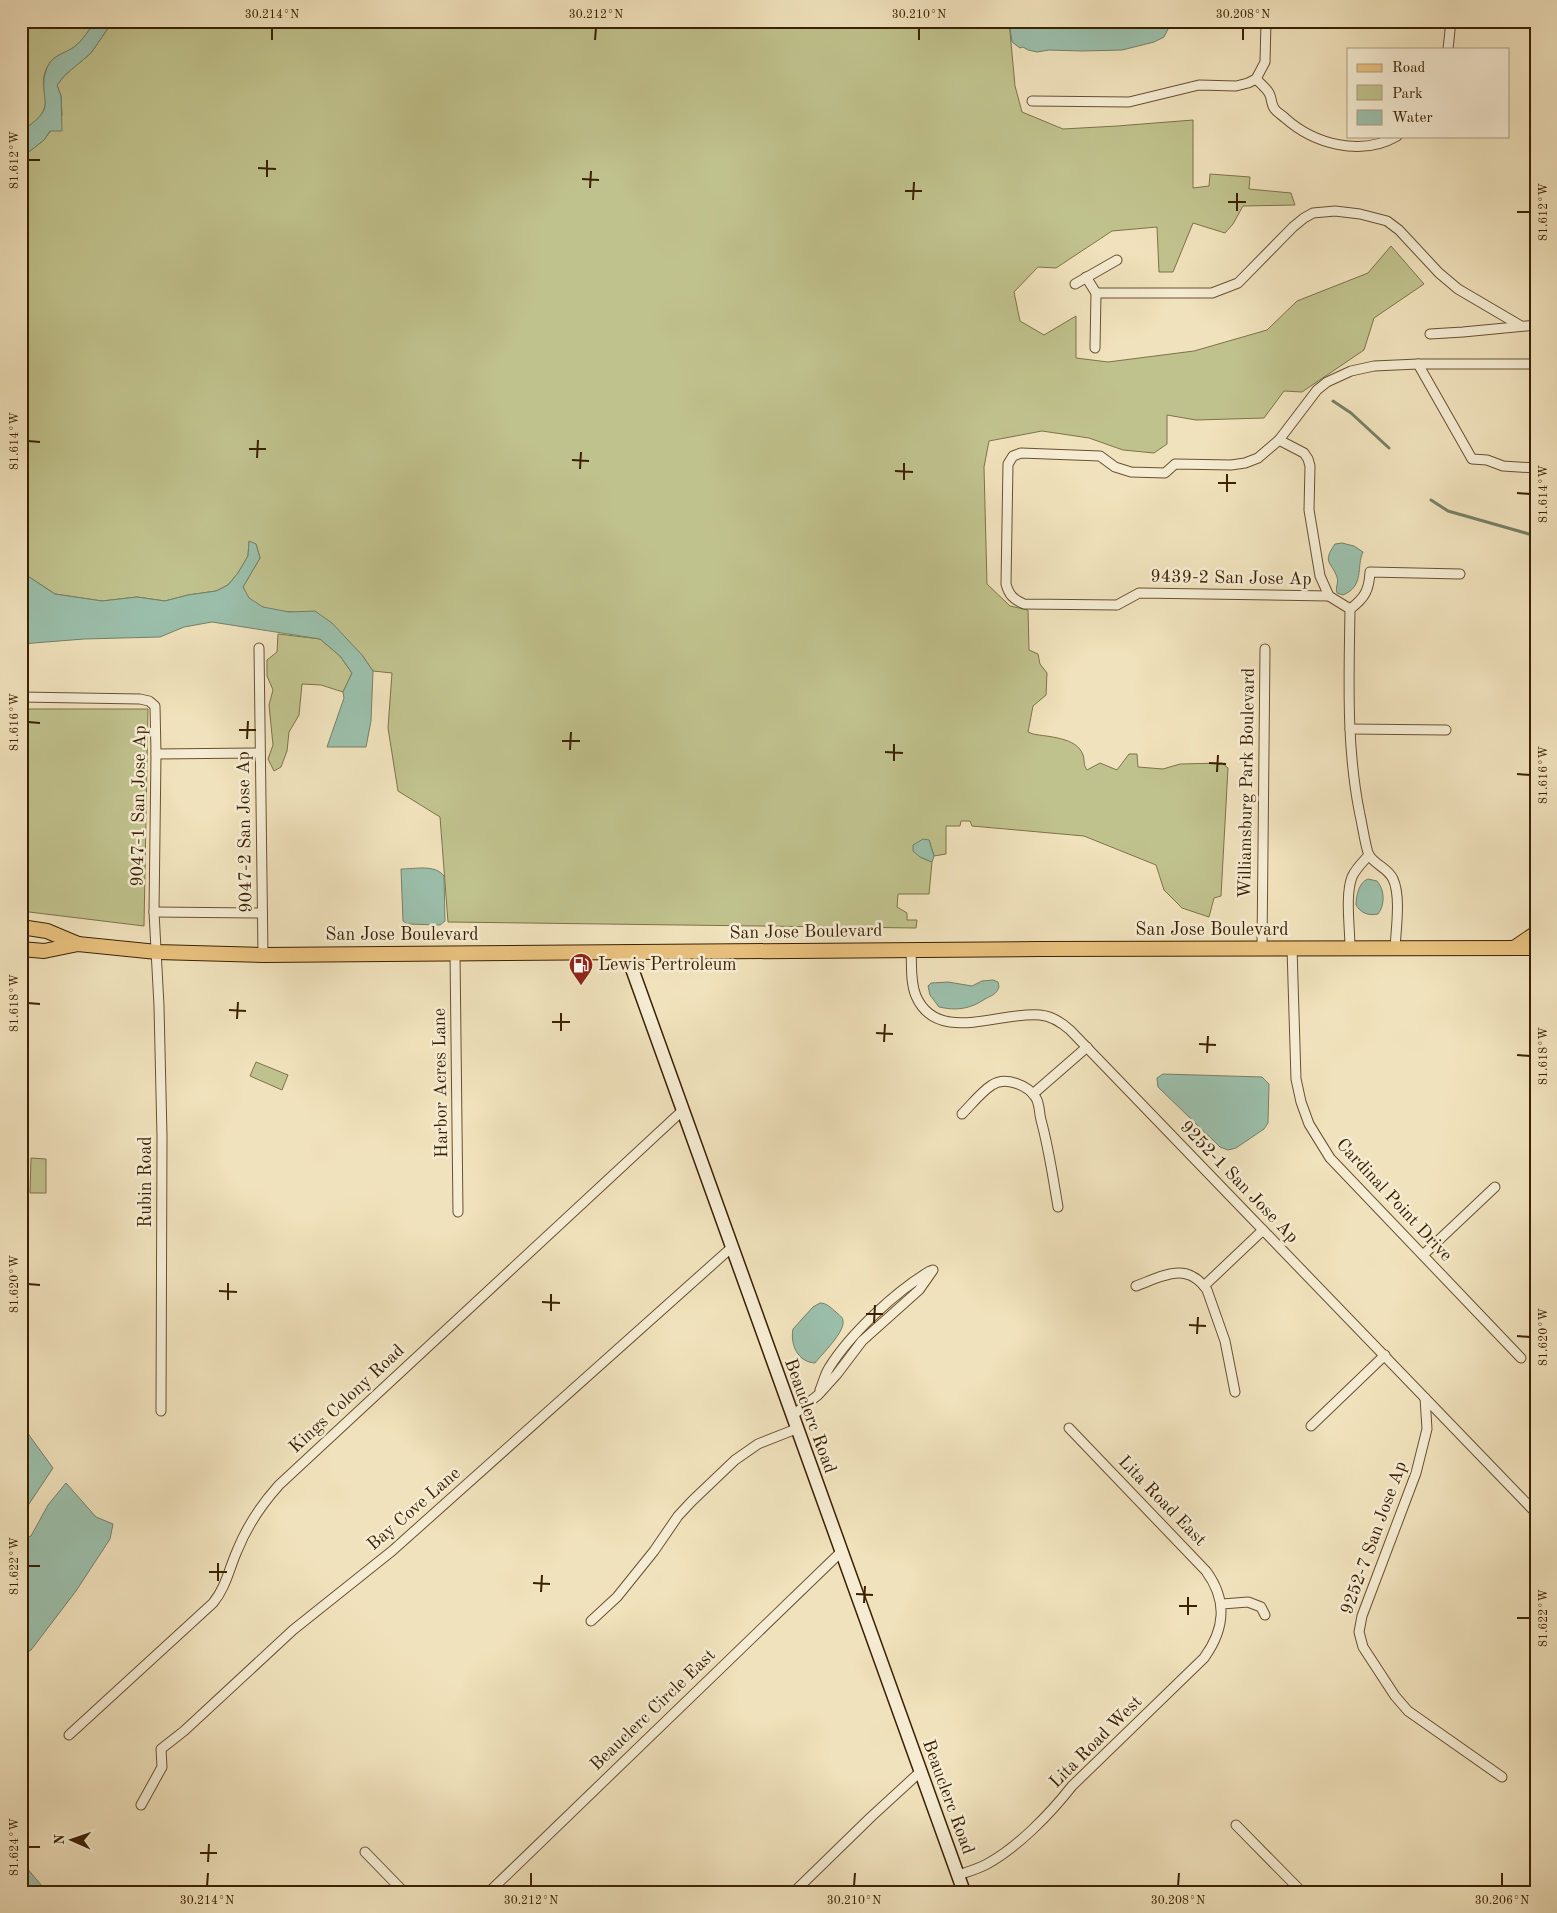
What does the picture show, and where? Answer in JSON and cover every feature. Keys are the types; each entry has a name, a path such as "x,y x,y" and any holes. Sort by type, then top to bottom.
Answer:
{"main road":[{"name":"San Jose Boulevard","path":"21,927 48,931 78,944"},
{"path":"1514,948 1536,933"},
{"name":"San Jose Boulevard","path":"21,948 44,951 78,944 157,952 263,955 1262,948 1536,948"}],"street":[{"path":"1032,101 1129,102 1199,85 1236,86 1248,83 1256,79 1265,62 1266,21"},
{"path":"1448,48 1450,21"},
{"path":"1256,79 1270,94 1272,107 1296,128 1312,137 1323,141 1365,147 1394,138"},
{"path":"1096,293 1212,293 1238,283 1292,227 1304,218 1313,213 1334,210 1366,215 1387,221 1399,230 1438,273 1458,289 1521,326"},
{"path":"1075,284 1117,260"},
{"path":"1086,277 1096,293 1095,348"},
{"path":"1430,334 1536,325"},
{"path":"1418,364 1472,459 1488,460 1504,466 1536,468"},
{"name":"9439-2 San Jose Ap","path":"1328,596 1139,593 1117,605 1024,604 1015,600 1008,593 1006,584 1008,464 1013,456 1021,453 1100,456 1115,466 1131,472 1165,473 1175,464 1231,465 1246,463 1258,458 1279,440 1317,390 1327,382 1351,371 1374,366 1418,364 1536,364"},
{"path":"1279,440 1304,453 1308,459 1310,466 1309,510 1320,576 1328,596 1350,609"},
{"path":"1350,609 1361,601 1367,592 1370,572 1460,574"},
{"path":"1350,609 1348,711 1356,789 1369,855 1389,871 1394,880 1396,891 1395,948"},
{"name":"9047-2 San Jose Ap","path":"259,648 263,955"},
{"name":"Williamsburg Park Boulevard","path":"1262,948 1265,649"},
{"name":"9047-1 San Jose Ap","path":"21,697 140,699 150,701 155,706 154,912 157,952"},
{"path":"1350,729 1446,730"},
{"path":"156,754 260,753"},
{"path":"1350,948 1349,890 1352,878 1358,867 1369,855"},
{"path":"154,912 262,913"},
{"name":"Cardinal Point Drive","path":"1292,948 1296,1079 1309,1124 1330,1158 1521,1358"},
{"name":"9252-1 San Jose Ap","path":"911,950 913,986 916,996 921,1005 932,1016 943,1021 962,1023 1040,1015 1060,1021 1536,1513"},
{"name":"Rubin Road","path":"157,952 162,1136 161,1412"},
{"name":"Beauclerc Road","path":"626,952 964,1892"},
{"name":"Harbor Acres Lane","path":"455,953 458,1212"},
{"path":"1033,1094 1087,1047"},
{"path":"962,1114 992,1085 1000,1082 1020,1084 1033,1094 1039,1107 1048,1146 1058,1207"},
{"name":"Kings Colony Road","path":"68,1736 213,1604 226,1582 238,1548 250,1523 264,1502 279,1485 682,1111"},
{"path":"1423,1255 1495,1188"},
{"path":"1204,1286 1263,1230"},
{"name":"Bay Cove Lane","path":"141,1805 162,1767 161,1749 184,1731 293,1630 392,1551 731,1248"},
{"path":"792,1416 818,1394 837,1374 862,1340 920,1290 933,1270 913,1282 854,1335 828,1368 818,1394"},
{"path":"1136,1286 1177,1272 1189,1274 1204,1286 1224,1341 1234,1392"},
{"path":"871,1319 877,1328"},
{"path":"1311,1426 1385,1355"},
{"name":"9252-7 San Jose Ap","path":"1425,1398 1427,1429 1416,1473 1362,1616 1359,1632 1361,1642 1378,1671 1408,1711 1502,1776"},
{"name":"Lita Road East","path":"1069,1428 1206,1571 1213,1581 1222,1604"},
{"path":"591,1621 617,1597 678,1516 735,1460 758,1444 796,1429"},
{"name":"Beauclerc Circle East","path":"489,1892 841,1552"},
{"path":"1222,1604 1248,1602 1260,1607 1265,1615"},
{"name":"Lita Road West","path":"958,1875 986,1864 1004,1853 1020,1839 1056,1806 1072,1786 1204,1658 1218,1635 1222,1604"},
{"path":"794,1892 920,1772"},
{"path":"1236,1825 1302,1892"},
{"path":"365,1852 404,1892"}],"green space":[{"path":"21,21 97,21 77,44 54,58 49,64 44,74 43,83 45,106 34,122 21,131"},
{"path":"113,21 1009,21 1015,86 1022,112 1063,129 1193,120 1193,188 1209,186 1210,174 1250,177 1249,189 1291,193 1295,205 1243,206 1233,224 1225,233 1193,223 1173,272 1159,272 1157,227 1112,231 1056,268 1038,267 1014,292 1020,321 1044,335 1076,316 1076,358 1108,362 1194,351 1267,330 1297,301 1368,273 1391,246 1424,284 1374,318 1364,350 1302,392 1284,391 1264,418 1196,420 1167,415 1167,444 1154,453 1123,450 1089,438 1042,431 989,441 984,467 987,584 1010,606 1028,610 1029,650 1038,654 1040,664 1047,673 1046,695 1033,706 1028,732 1061,739 1075,745 1083,755 1087,770 1100,763 1117,770 1129,754 1137,754 1138,767 1163,769 1180,764 1222,763 1228,768 1221,896 1214,898 1209,917 1182,908 1164,890 1156,865 1084,836 972,826 970,821 961,821 960,826 946,826 946,854 934,856 929,840 920,857 932,862 929,894 898,894 897,907 907,913 907,920 917,920 916,928 448,922 440,817 398,791 388,728 392,673 373,671 362,655 315,612 280,611 263,607 249,598 243,587 260,558 256,544 249,542 248,556 228,585 216,591 165,601 137,597 102,601 55,594 23,573 21,569 21,360 26,350 27,305 21,289 21,158 44,140 62,115 61,96 57,85 65,75 91,53"},
{"path":"278,634 320,639 340,656 352,673 343,692 321,685 302,684 299,715 289,732 287,751 281,767 274,771 268,759 273,745 269,705 273,690 267,676 267,660 277,652"},
{"path":"21,709 148,709 144,926 21,911"},
{"path":"256,1062 288,1075 282,1090 250,1076"},
{"path":"31,1158 46,1159 46,1193 30,1193"}],"water":[{"path":"97,21 113,21 91,53 65,75 57,85 61,96 62,131 50,131 44,140 21,158 21,131 34,122 45,108 44,79 49,64 55,57 77,44"},
{"path":"1009,21 1172,21 1164,37 1154,42 1122,50 1049,50 1037,52 1023,47 1020,48 1012,42"},
{"path":"21,289 29,325 25,352 21,360"},
{"path":"249,541 256,544 260,558 243,587 249,598 263,607 289,612 315,611 332,623 362,655 373,671 371,721 366,747 327,747 344,698 343,692 352,673 340,656 320,639 212,622 184,627 160,637 84,639 21,644 21,569 23,573 55,594 102,601 137,597 165,601 216,591 228,585 248,556"},
{"path":"1342,543 1354,546 1363,552 1357,581 1350,591 1343,595 1337,593 1337,577 1328,559 1335,544"},
{"path":"923,839 929,840 934,856 932,862 920,857 913,851 913,845"},
{"path":"401,869 430,869 440,872 444,876 445,921 440,925 407,924 403,921"},
{"path":"1368,879 1377,881 1382,889 1383,902 1378,914 1371,915 1365,913 1356,905 1360,886"},
{"path":"993,980 998,982 999,987 995,993 974,1005 958,1009 939,1007 930,995 928,986 931,983 948,982 972,986 982,981"},
{"path":"1163,1074 1262,1077 1269,1084 1268,1123 1264,1129 1236,1148 1228,1150 1220,1147 1158,1087 1157,1078"},
{"path":"820,1303 829,1306 841,1316 843,1326 837,1337 815,1363 804,1360 796,1352 792,1335 793,1329 813,1307"},
{"path":"21,1424 53,1468 21,1516"},
{"path":"66,1483 96,1517 113,1524 110,1539 76,1591 31,1650 21,1656 21,1531 28,1537 31,1536 48,1505"},
{"path":"21,1861 47,1892 21,1892"}],"waterway":[{"path":"1333,401 1351,413 1389,448"},
{"path":"1431,500 1448,511 1536,536"}],"place":[{"name":"Lewis Pertroleum","path":"581,986"}]}
